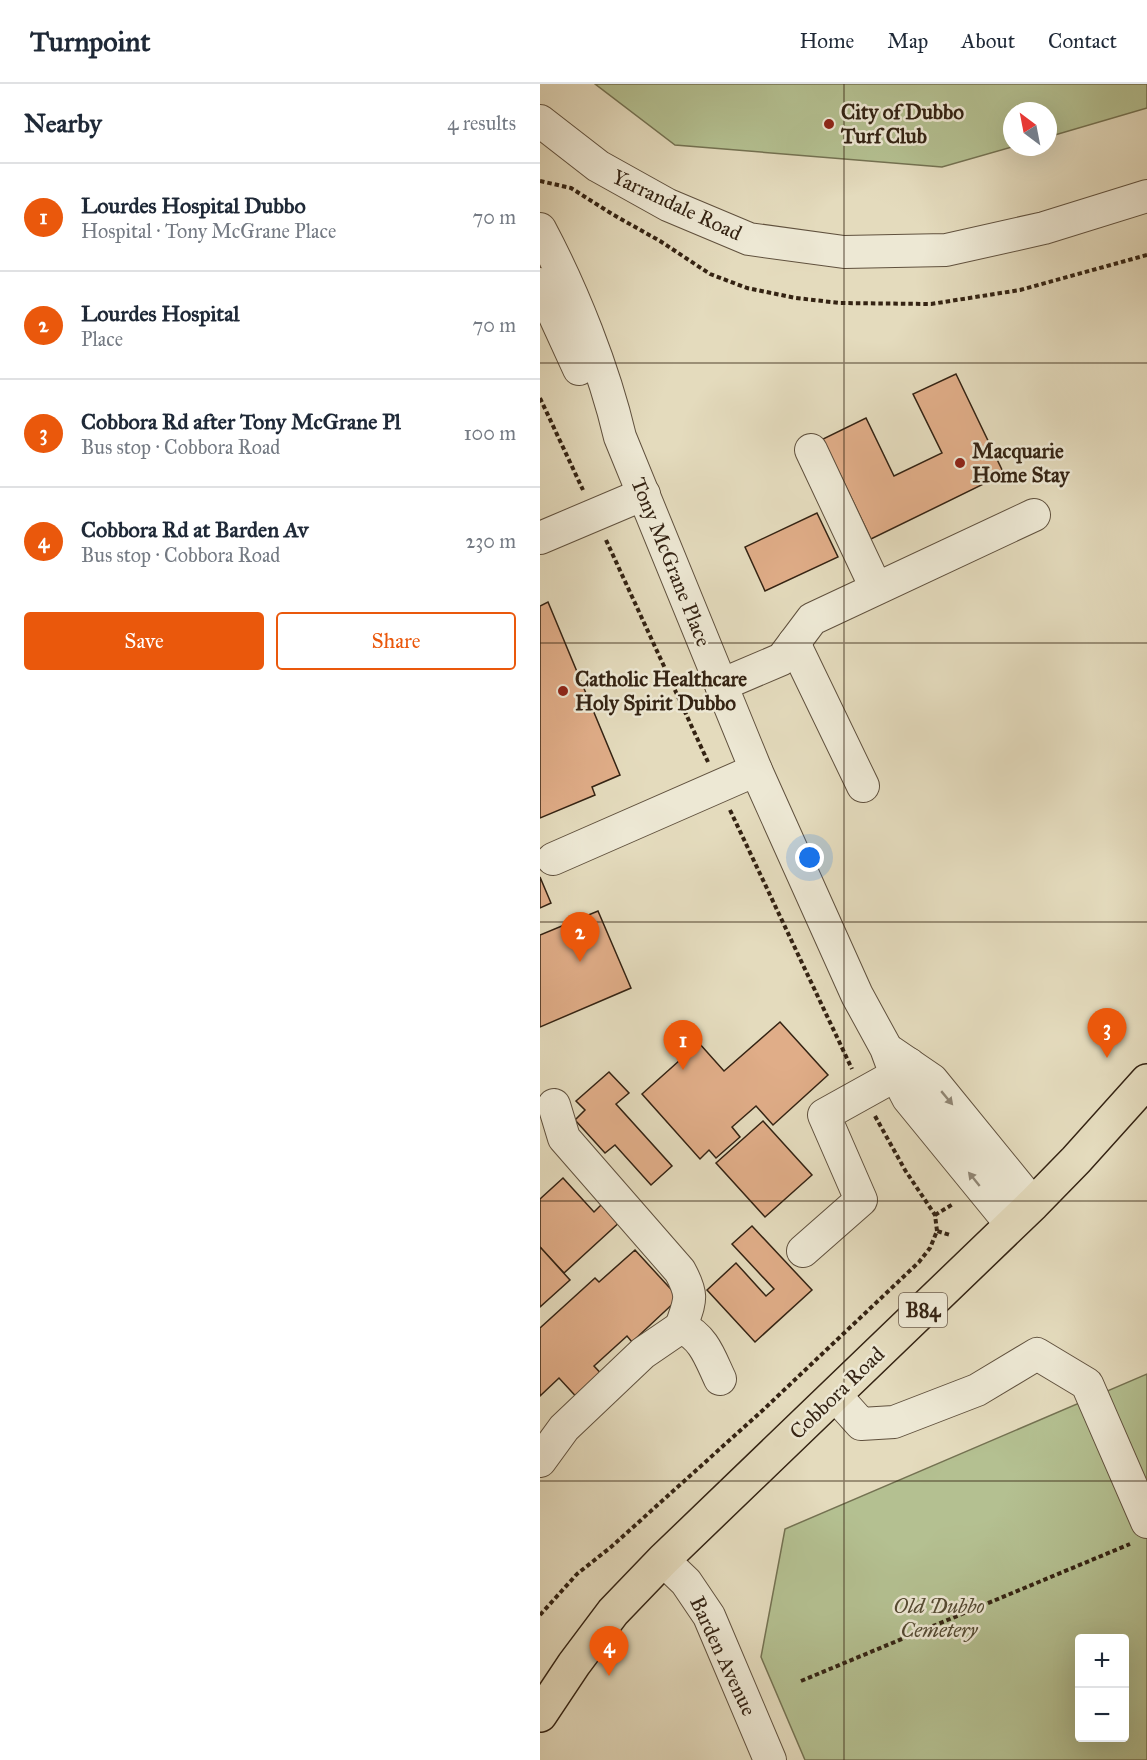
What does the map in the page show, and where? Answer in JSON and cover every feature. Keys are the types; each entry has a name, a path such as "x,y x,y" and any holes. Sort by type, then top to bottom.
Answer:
{"main road":[{"name":"Cobbora Road","path":"540,1715 574,1664 614,1612 663,1560 1022,1214 1076,1160 1147,1081"}],"street":[{"name":"Yarrandale Road","path":"540,121 598,166 668,205 749,239 844,252 946,250 1044,228 1147,196"},
{"name":"Tony McGrane Place","path":"540,229 559,266 551,298 595,403 620,437 756,770 857,995 897,1062 932,1080 1022,1214"},
{"path":"811,450 876,588"},
{"path":"540,538 644,495"},
{"path":"721,685 782,659 812,619 1034,515"},
{"path":"794,643 863,786"},
{"path":"553,859 756,770"},
{"path":"802,1251 861,1200 824,1114 863,1093 897,1062"},
{"path":"540,1461 564,1428 643,1353 681,1327 690,1301 689,1288 680,1271 564,1138 554,1105"},
{"path":"681,1327 693,1332 700,1340 720,1379"},
{"path":"835,1395 861,1424 894,1422 977,1390 1037,1353 1087,1384 1142,1532"},
{"name":"Barden Avenue","path":"663,1560 686,1582 709,1616 770,1760"}],"path":[{"path":"540,398 863,1093 881,1130 935,1215 937,1231 930,1248 919,1262 763,1410 577,1574 540,1615"},
{"path":"935,1215 953,1204"},
{"path":"937,1231 950,1235"},
{"path":"801,1681 1142,1532"}],"green space":[{"name":"City of Dubbo Turf Club","path":"595,84 1147,84 1147,108 1057,134 1057,102 1003,102 1003,150 942,167 675,145"},
{"name":"Old Dubbo Cemetery","path":"1147,1374 1147,1760 805,1760 761,1657 785,1529"}],"building":[{"name":"Macquarie Home Stay","path":"956,374 1004,474 871,539 823,439 866,418 894,476 942,453 913,394"},
{"path":"817,513 838,557 765,591 745,547"},
{"name":"Catholic Healthcare Holy Spirit Dubbo","path":"548,602 620,775 592,787 595,795 540,818 540,606"},
{"path":"540,877 551,903 540,908"},
{"path":"598,911 631,988 540,1027 540,935"},
{"path":"780,1022 828,1075 773,1125 756,1106 732,1127 740,1137 716,1158 709,1150 700,1159 642,1094 699,1043 724,1071"},
{"path":"609,1072 629,1093 616,1104 672,1166 651,1185 615,1145 605,1153 575,1120 585,1110 576,1101"},
{"path":"763,1121 812,1175 765,1217 716,1163"},
{"path":"563,1178 594,1212 605,1201 622,1220 564,1273 540,1247 540,1199"},
{"path":"752,1226 812,1290 755,1342 707,1290 736,1263 766,1296 774,1289 732,1244"},
{"path":"540,1247 570,1280 540,1307"},
{"path":"635,1250 679,1298 632,1342 627,1336 594,1366 607,1380 582,1403 559,1378 540,1396 540,1328 595,1278 599,1282"}],"place":[{"name":"City of Dubbo Turf Club","path":"829,124"},
{"name":"Macquarie Home Stay","path":"960,463"},
{"name":"Catholic Healthcare Holy Spirit Dubbo","path":"563,691"},
{"name":"Lourdes Hospital","path":"580,962"},
{"name":"Cobbora Rd after Tony McGrane Pl","path":"1107,1058"},
{"name":"Lourdes Hospital Dubbo","path":"683,1070"},
{"name":"Cobbora Rd at Barden Av","path":"609,1676"}]}
